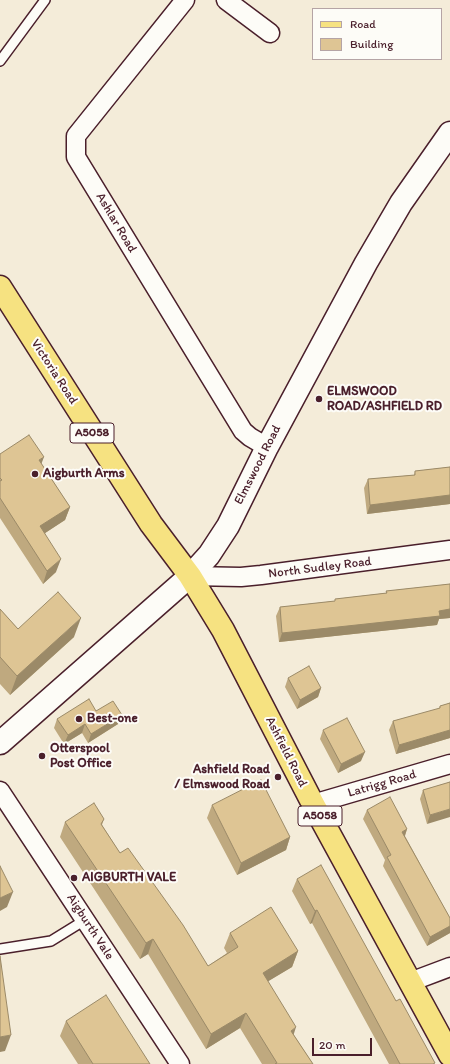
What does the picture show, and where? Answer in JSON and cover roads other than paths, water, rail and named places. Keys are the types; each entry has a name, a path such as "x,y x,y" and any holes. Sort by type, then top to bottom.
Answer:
{"main road":[{"name":"Victoria Road","path":"3,298 151,524 190,576"},
{"name":"Ashfield Road","path":"190,576 223,630 313,804 450,1055"}],"street":[{"name":"Ashlar Road","path":"185,0 76,136 76,157 243,431 267,447"},
{"path":"226,0 270,33"},
{"name":"Elmswood Road","path":"0,743 190,576 220,541 267,447 374,249 401,203 450,133"},
{"name":"North Sudley Road","path":"190,576 241,577 450,550"},
{"name":"Latrigg Road","path":"313,804 450,764"},
{"name":"Aigburth Vale","path":"0,791 180,1064"},
{"path":"410,982 450,967"}],"lane":[{"path":"0,61 45,0"},
{"path":"0,949 51,941 85,920"}],"place":[{"name":"ELMSWOOD ROAD/ASHFIELD RD","path":"319,399"},
{"name":"Aigburth Arms","path":"35,474"},
{"name":"Best-one","path":"79,719"},
{"name":"Otterspool Post Office","path":"42,756"},
{"name":"Ashfield Road / Elmswood Road","path":"278,777"},
{"name":"AIGBURTH VALE","path":"74,878"}]}
